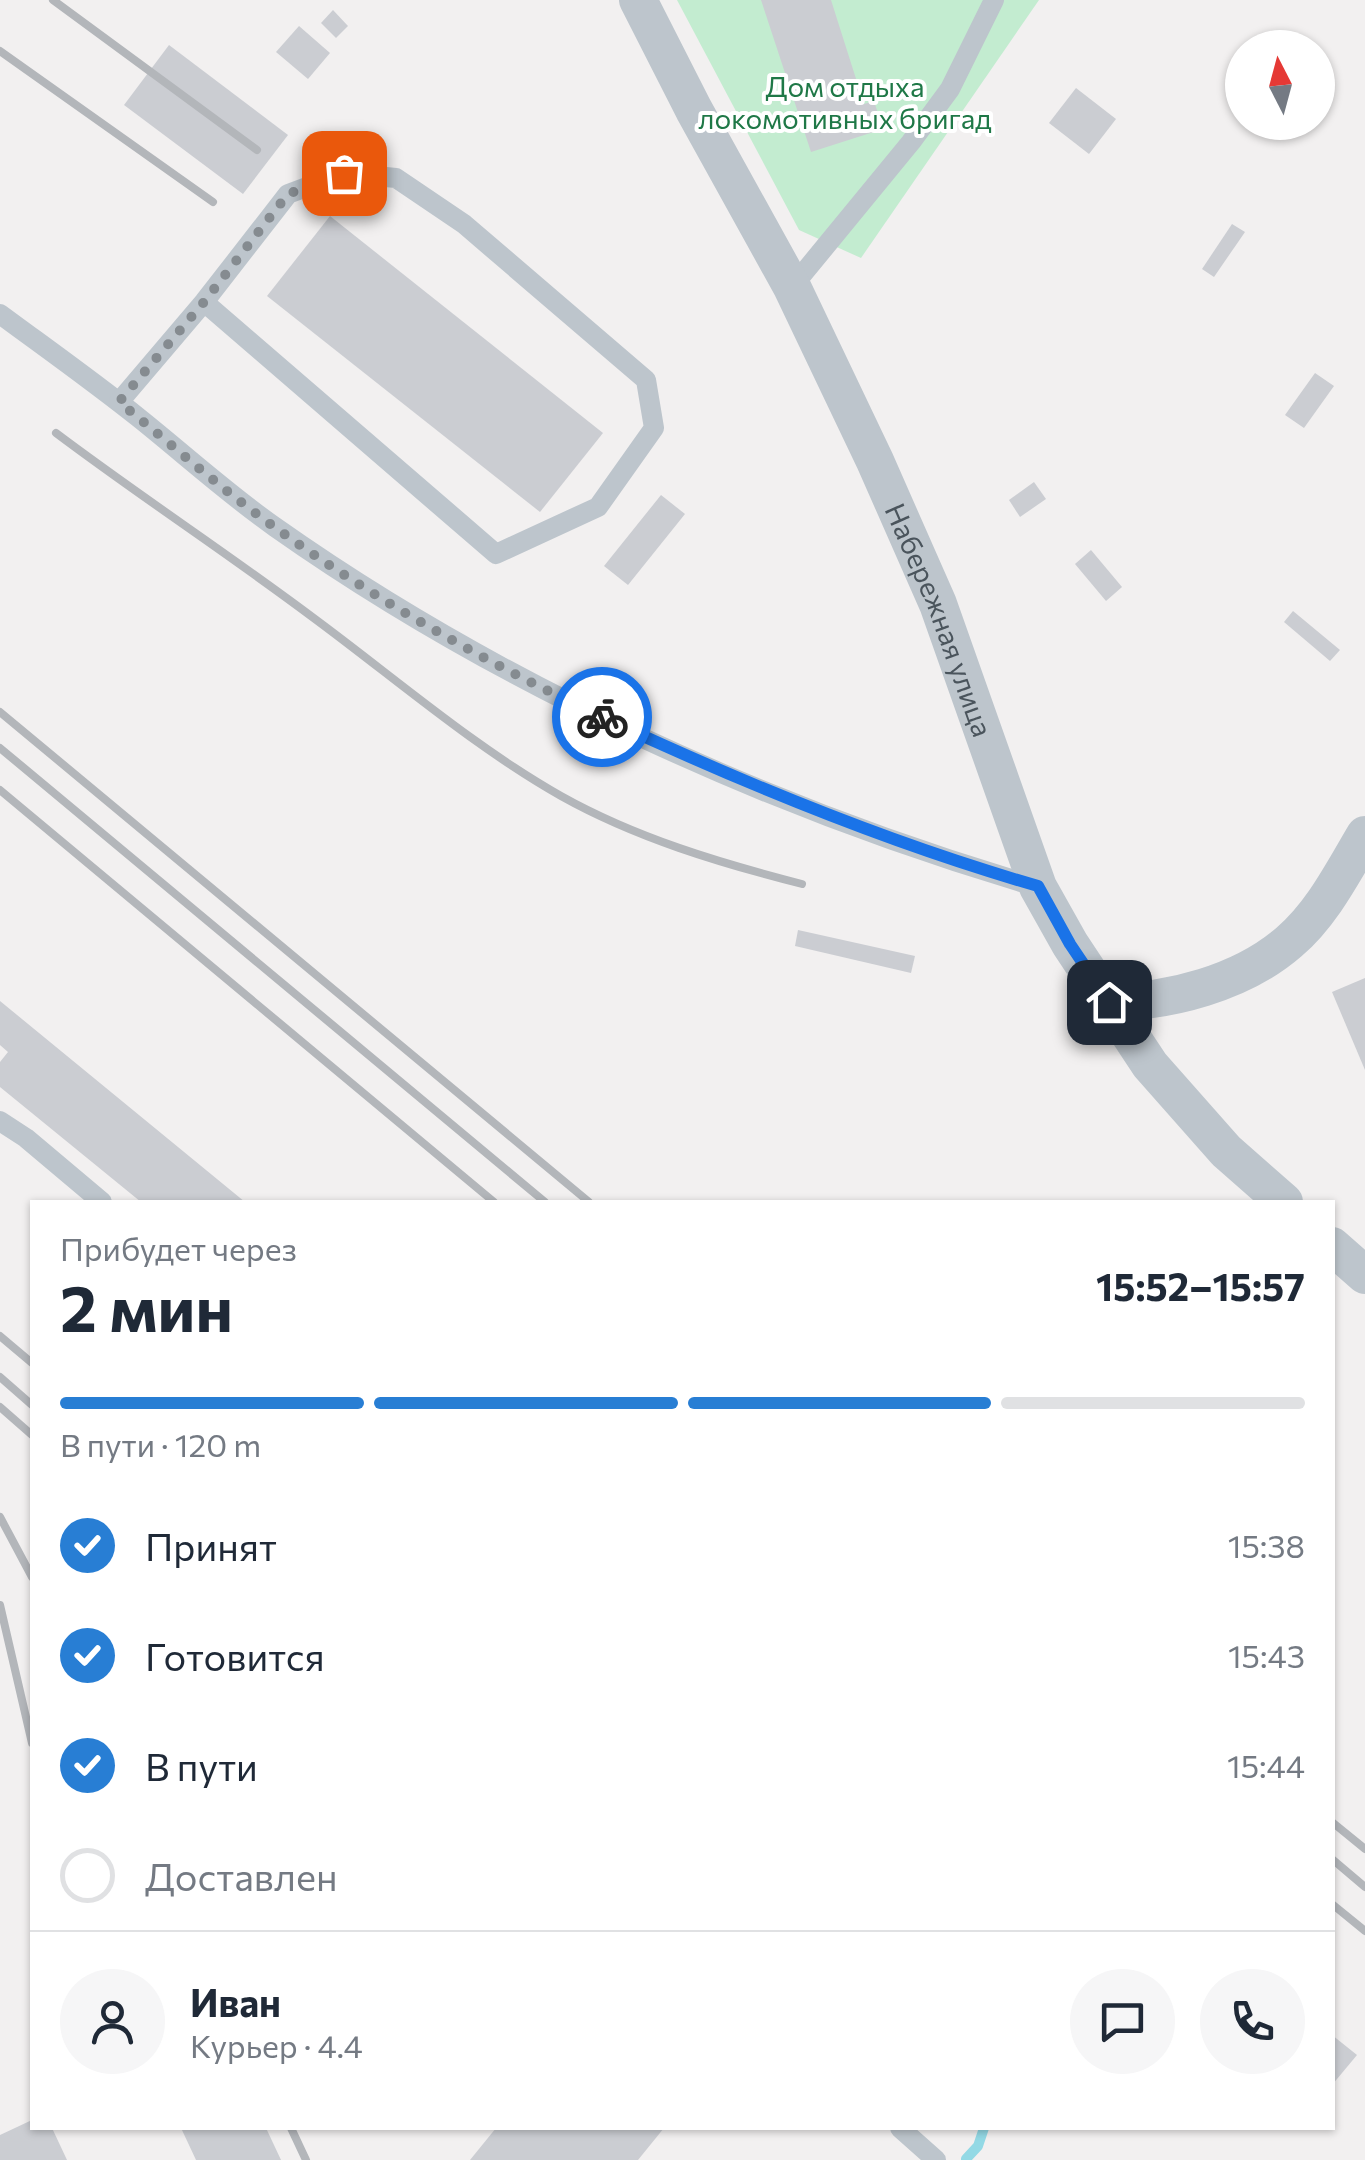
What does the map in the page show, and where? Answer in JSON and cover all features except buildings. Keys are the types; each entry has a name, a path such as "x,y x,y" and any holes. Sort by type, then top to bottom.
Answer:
{"street":[{"name":"Набережная улица","path":"638,0 792,287 875,461 938,604 1038,886 1070,944 1150,1065 1226,1151 1282,1200"},
{"path":"1109,1002 1138,1002 1188,991 1266,959 1313,916 1365,835"},
{"path":"1335,1249 1365,1275"}],"lane":[{"path":"792,287 900,156 950,88 994,0"},
{"path":"119,402 288,194 344,173 396,178 464,224 646,380 654,428 598,507 496,554 204,302"},
{"path":"0,314 119,402 272,525 488,659 562,698 746,782 967,866 1038,886"},
{"path":"0,1122 26,1138 100,1200"},
{"path":"902,2130 936,2160"}],"green space":[{"name":"Дом отдыха локомотивных бригад","path":"677,0 1039,0 861,258 799,230"}],"waterway":[{"path":"966,2159 978,2146 983,2130"}],"railway":[{"path":"53,0 257,150"},
{"path":"0,51 213,202"},
{"path":"56,433 283,595 466,734 561,796 649,837 802,884"},
{"path":"0,712 587,1200"},
{"path":"0,748 543,1200"},
{"path":"0,790 492,1200"},
{"path":"0,1336 30,1361"},
{"path":"0,1377 30,1403"},
{"path":"0,1407 30,1433"},
{"path":"0,1517 30,1573"},
{"path":"0,1605 30,1734"},
{"path":"1335,1824 1365,1849"},
{"path":"1335,1862 1365,1887"},
{"path":"1335,1906 1365,1931"},
{"path":"292,2130 306,2160"}],"way so far":[{"path":"344,173 288,194 119,402 272,525 337,568 488,659 602,717"}],"route":[{"path":"602,717 746,782 864,828 967,866 1038,886 1109,1002"}]}
